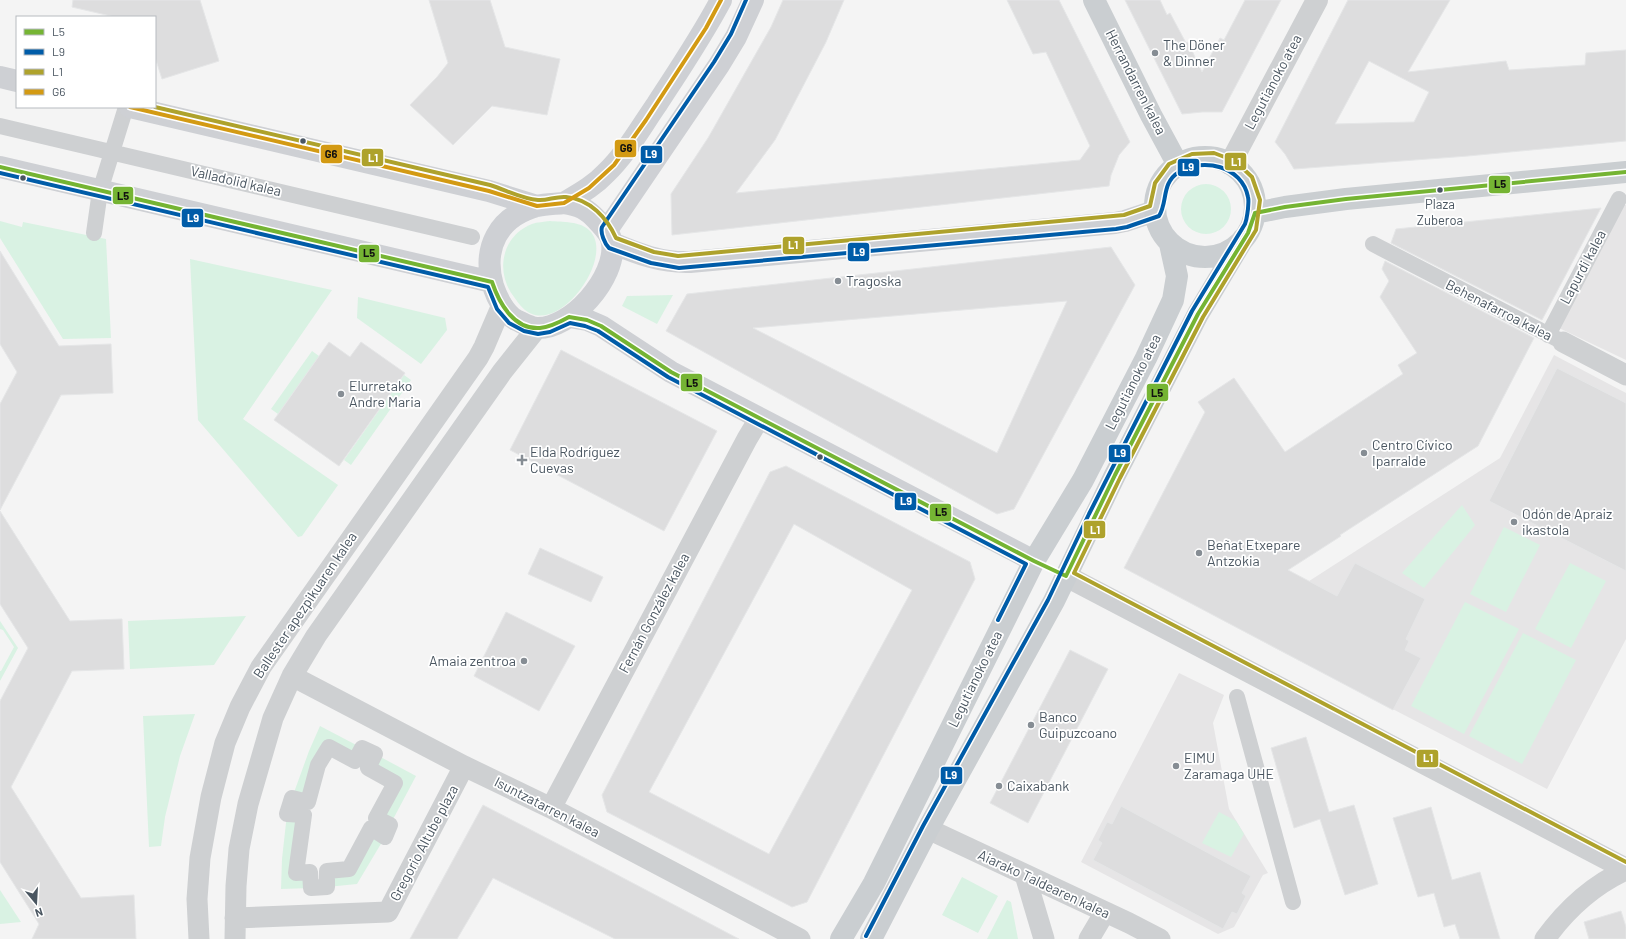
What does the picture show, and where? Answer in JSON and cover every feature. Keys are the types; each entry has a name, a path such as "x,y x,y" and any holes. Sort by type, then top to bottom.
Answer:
{"main road":[{"path":"564,203 589,188 614,165 687,58 706,28 721,0"},
{"path":"753,0 736,37 610,237 609,268 588,302 569,317 537,328 527,326 513,318 502,305 492,282 489,262 492,242 498,232 509,221 522,212 537,206 564,203 576,204 589,211 610,237 640,255 663,261 690,262 1115,223 1155,211"},
{"name":"Herrandarren kalea","path":"1094,0 1151,115 1178,164"},
{"path":"0,77 16,81"},
{"path":"134,108 489,191 537,206"},
{"path":"1199,158 1210,158 1230,164 1241,173 1250,185 1254,198 1255,213 1251,227 1243,239 1233,248 1221,254 1208,257 1194,256 1181,252 1170,244 1162,234 1157,223 1155,202 1160,184 1178,164 1199,158"},
{"path":"0,167 492,282"},
{"path":"1255,213 1285,207 1346,199 1626,172"},
{"name":"Legutianoko atea","path":"871,939 928,830 1050,607 1115,475 1198,314 1243,239"},
{"name":"Legutianoko atea","path":"841,939 874,882 1034,562 1083,480 1146,358 1173,300 1177,276 1170,244"},
{"path":"569,317 587,320 601,326 671,372 1034,562 1066,576"}],"street":[{"name":"Legutianoko atea","path":"1230,164 1316,0"},
{"path":"94,233 100,191 126,108"},
{"name":"Valladolid kalea","path":"0,126 472,237"},
{"name":"Lapurdi kalea","path":"1555,338 1619,199"},
{"name":"Behenafarroa kalea","path":"1373,244 1626,375"},
{"name":"Ballester apezpikuaren kalea","path":"199,939 197,899 200,858 211,797 225,743 240,707 261,667 478,358 502,305"},
{"name":"Ballester apezpikuaren kalea","path":"235,939 236,886 239,849 248,804 274,718 292,676 325,623 502,372 537,328"},
{"name":"Fernán González kalea","path":"551,808 746,439 759,419"},
{"path":"1066,576 1626,869"},
{"name":"Isuntzatarren kalea","path":"292,676 464,766 551,808 800,939"},
{"path":"1237,697 1293,902"},
{"path":"329,747 355,761 362,748 375,754 368,768 395,783 376,818 390,825 385,837 371,828 349,869 327,871 327,887 311,888 310,872 296,873 304,815 287,814 292,798 308,802 318,765 329,747"},
{"name":"Gregorio Altube plaza","path":"235,918 388,912 464,766"},
{"name":"Aiarako Taldearen kalea","path":"928,830 1129,923 1160,939"},
{"path":"1544,939 1578,901 1609,877 1626,869"},
{"path":"1025,875 1044,939"},
{"path":"1089,939 1105,912"}],"shaded area":[{"path":"1621,205 1626,205 1626,360 1559,328"},
{"name":"Odón de Apraiz ikastola","path":"1554,355 1626,393 1626,639 1547,789 1271,646 1303,585 1500,458"},
{"name":"EIMU Zaramaga UHE","path":"1179,673 1224,695 1213,723 1229,809 1268,873 1263,875 1234,927 1218,934 1081,862"}],"green space":[{"path":"1206,184 1215,186 1226,195 1231,209 1229,218 1220,229 1206,234 1197,232 1186,223 1181,209 1183,200 1192,189"},
{"path":"0,221 22,227 23,222 106,239 111,338 63,339 0,238"},
{"path":"550,221 582,225 590,231 596,242 596,256 591,272 582,287 571,300 558,310 545,315 532,314 522,307 508,287 504,277 504,256 513,237 522,230 534,223"},
{"path":"190,259 332,290 243,419 338,485 302,536 298,537 198,420"},
{"path":"673,295 657,324 622,306 627,296"},
{"path":"358,297 445,318 447,330 421,364 357,318"},
{"path":"312,351 319,356 278,414 271,409"},
{"path":"404,375 411,380 351,465 344,460"},
{"path":"1462,505 1475,525 1424,588 1402,573"},
{"path":"1504,527 1540,545 1506,612 1470,594"},
{"path":"1570,563 1606,581 1571,648 1535,629"},
{"path":"1465,602 1519,629 1464,734 1411,706"},
{"path":"246,616 214,665 130,669 128,621"},
{"path":"0,621 18,648 0,681 0,671 14,647 3,630 0,629"},
{"path":"1523,633 1576,660 1522,764 1469,736"},
{"path":"195,714 180,756 165,817 161,846 149,847 143,716"},
{"path":"320,726 362,748 355,761 329,747 308,802 292,798 309,751"},
{"path":"375,754 416,776 390,825 376,818 395,783 368,768"},
{"path":"1219,812 1236,821 1244,834 1231,857 1202,843"},
{"path":"287,814 304,815 296,873 311,888 281,889 282,859"},
{"path":"371,828 385,837 357,884 327,887 327,871 349,869"},
{"path":"962,877 998,896 978,933 942,915"},
{"path":"0,890 21,922 0,924"},
{"path":"1007,900 1011,902 1018,939 987,939"}],"building":[{"path":"73,0 200,0 219,61 162,79 156,60 156,16 111,16 72,7"},
{"path":"429,0 490,0 505,47 560,59 547,115 492,106 453,145 410,105 437,77 448,63"},
{"path":"783,0 844,0 826,42 775,140 736,193 1080,160 1090,146 1046,52 1033,54 1007,0 1059,0 1130,142 1119,155 1111,175 1109,186 672,235 671,194 708,138 771,27"},
{"path":"1125,0 1160,0 1167,15 1170,13 1186,43 1188,42 1202,72 1220,38 1224,40 1245,0 1281,0 1222,112 1182,114"},
{"path":"1348,0 1450,0 1408,72 1506,61 1509,70 1585,65 1586,53 1626,50 1626,141 1468,156 1294,169 1285,154 1275,142","holes":["1369,61 1429,92 1414,122 1335,124"]},
{"path":"1601,208 1542,320 1391,243 1396,229"},
{"path":"1111,247 1135,285 1014,509 997,514 666,331 687,294","holes":["1067,301 997,453 753,328"]},
{"path":"0,251 59,346 111,344 113,393 61,395 0,510 0,404 17,372 0,344"},
{"path":"1385,261 1534,338 1478,446 1288,570 1337,596 1355,563 1425,599 1406,639 1409,641 1405,650 1421,658 1393,710 1124,568 1205,412 1198,402 1234,378 1285,452 1403,374 1398,365 1417,353 1380,297 1389,281 1382,269"},
{"name":"Elurretako Andre Maria","path":"329,342 350,357 361,342 405,373 339,466 274,420"},
{"path":"561,350 717,431 664,531 510,450"},
{"path":"1557,368 1626,403 1626,571 1489,501"},
{"path":"786,466 970,562 975,579 807,902 792,907 607,812 602,795 770,472","holes":["794,524 912,590 769,854 649,792"]},
{"path":"0,511 70,621 122,619 124,669 72,671 11,787 81,898 134,895 136,939 32,939 39,924 0,862 0,701 28,648 0,604"},
{"path":"540,548 603,577 591,602 528,574"},
{"name":"Amaia zentroa","path":"506,612 575,646 539,711 474,676"},
{"path":"1070,650 1108,669 1028,823 990,803"},
{"path":"1306,737 1329,812 1354,805 1378,884 1345,895 1320,819 1294,828 1271,748"},
{"path":"483,805 739,939 615,939 493,878 457,939 410,939"},
{"path":"1121,806 1251,876 1242,893 1246,896 1237,914 1232,912 1223,929 1093,860 1102,843 1098,840 1107,822 1112,824"},
{"path":"1431,807 1452,880 1480,872 1500,939 1460,939 1455,924 1444,927 1434,893 1418,897 1393,818"},
{"path":"1621,911 1626,927 1626,939 1589,939 1584,922"}],"transit line":[{"name":"G6","path":"134,108 489,191 537,206 564,203 589,188 614,165 646,120 706,28 721,0"},
{"name":"L9","path":"746,0 731,34 714,62 602,227 603,238 609,248 651,263 679,268 1116,229 1127,227 1159,216 1162,211 1167,187 1173,176 1189,167 1199,165 1220,167 1230,172 1238,178 1244,186 1248,199 1247,219 1245,224 1192,311 1089,514 1048,600 923,826 866,936"},
{"name":"L1","path":"156,107 490,185 532,199 541,200 566,197 583,201 603,217 616,238 654,252 678,256 1124,215 1150,206 1155,183 1169,164 1192,154 1214,153 1235,161 1252,177 1260,200 1256,230 1203,317 1120,478 1074,573 1626,862"},
{"name":"L5","path":"0,167 492,282"},
{"name":"L5","path":"1255,213 1285,207 1346,199 1626,172"},
{"name":"L9","path":"0,173 488,287 497,309 509,323 524,331 538,334 550,332 570,323 585,326 598,331 668,377 1026,564 998,620"},
{"name":"L5","path":"1066,576 1115,475 1198,314 1248,233 1255,213"},
{"name":"L5","path":"492,282 503,306 515,320 523,325 540,328 555,324 569,317"},
{"name":"L5","path":"569,317 587,320 601,326 671,372 1034,561 1066,576"}],"place":[{"name":"The Döner & Dinner","path":"1155,53"},
{"name":"Plaza Zuberoa","path":"1440,190"},
{"name":"Tragoska","path":"838,281"},
{"name":"Elurretako Andre Maria","path":"341,394"},
{"name":"Centro Cívico Iparralde","path":"1364,453"},
{"name":"Elda Rodríguez Cuevas","path":"522,460"},
{"name":"Odón de Apraiz ikastola","path":"1514,522"},
{"name":"Beñat Etxepare Antzokia","path":"1199,553"},
{"name":"Amaia zentroa","path":"524,661"},
{"name":"Banco Guipuzcoano","path":"1031,725"},
{"name":"EIMU Zaramaga UHE","path":"1176,766"},
{"name":"Caixabank","path":"999,786"}]}
